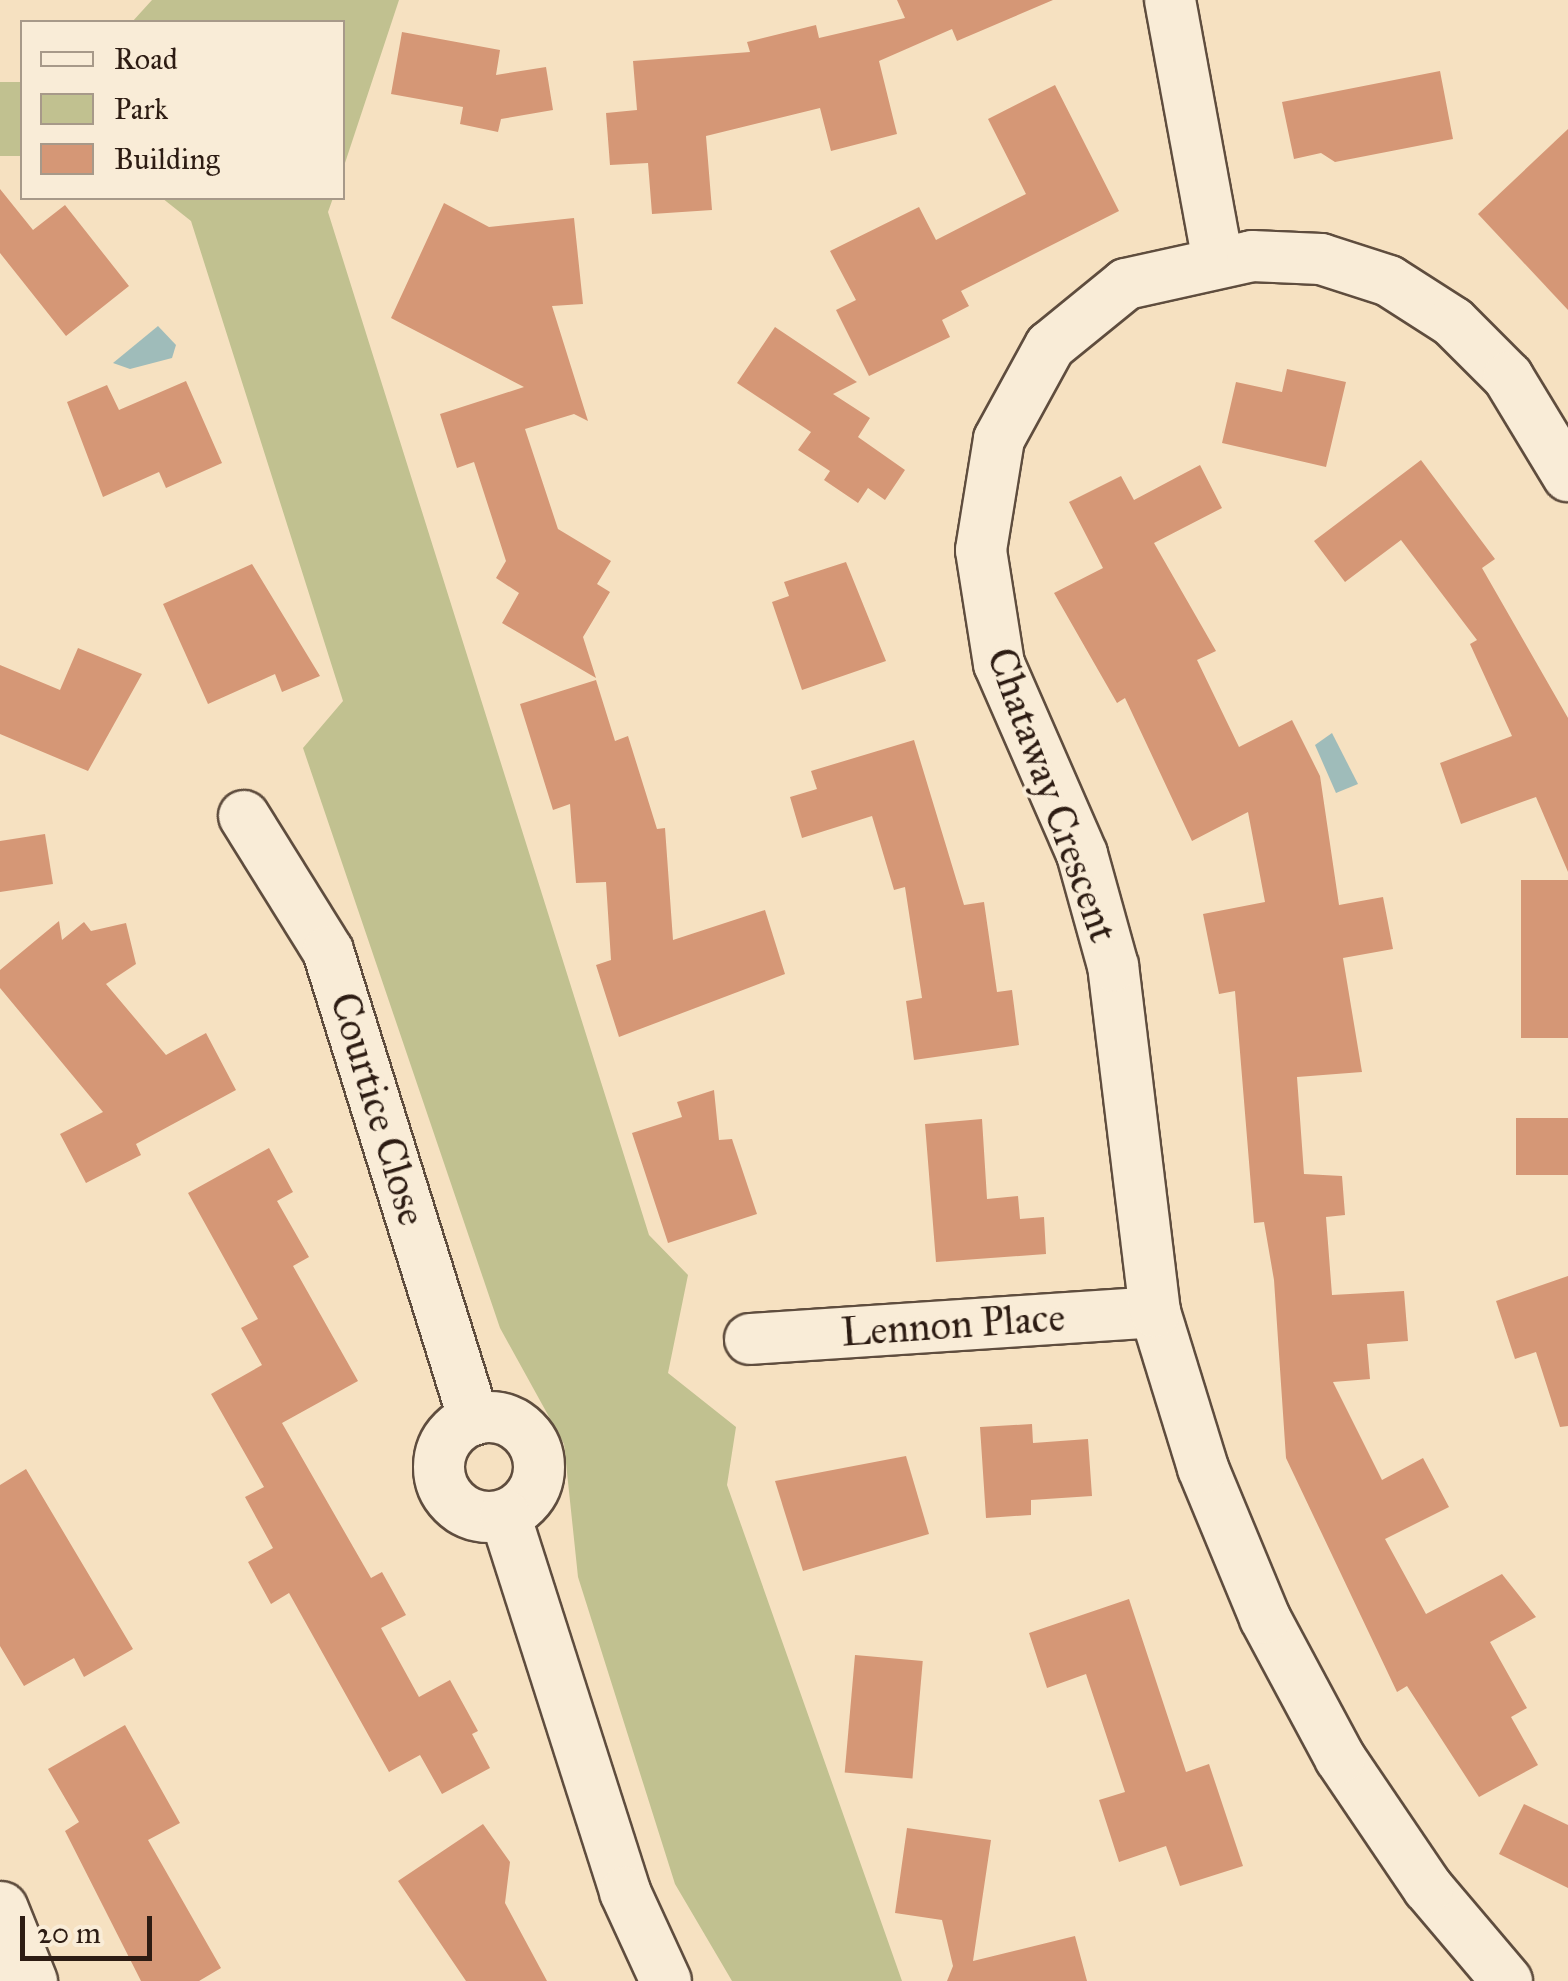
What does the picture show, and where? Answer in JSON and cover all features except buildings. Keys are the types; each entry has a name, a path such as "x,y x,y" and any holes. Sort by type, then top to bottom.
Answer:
{"street":[{"path":"1170,0 1218,262"},
{"name":"Chataway Crescent","path":"1507,1981 1369,1800 1264,1618 1202,1468 1156,1312 1113,966 1082,854 999,664 981,550 999,439 1050,346 1126,284 1218,262 1322,259 1389,281 1453,322 1508,377 1568,476"},
{"name":"Courtice Close","path":"244,816 328,951 474,1420"},
{"name":"Lennon Place","path":"750,1338 1156,1312"},
{"path":"474,1420 512,1423 537,1452 534,1490 505,1514 467,1512 442,1483 444,1445 474,1420"},
{"path":"505,1514 625,1892 666,1981"},
{"path":"0,1909 29,1981"}],"green space":[{"path":"152,0 399,0 345,163 345,20 134,20"},
{"path":"0,82 20,82 20,156 0,156"},
{"path":"165,200 332,200 328,212 649,1235 688,1275 668,1373 736,1427 727,1485 902,1981 732,1981 675,1884 578,1577 564,1444 500,1328 303,748 343,701 191,221"}],"water":[{"path":"158,326 176,345 172,358 130,369 113,363"},
{"path":"1332,733 1358,784 1336,793 1315,745"}]}
